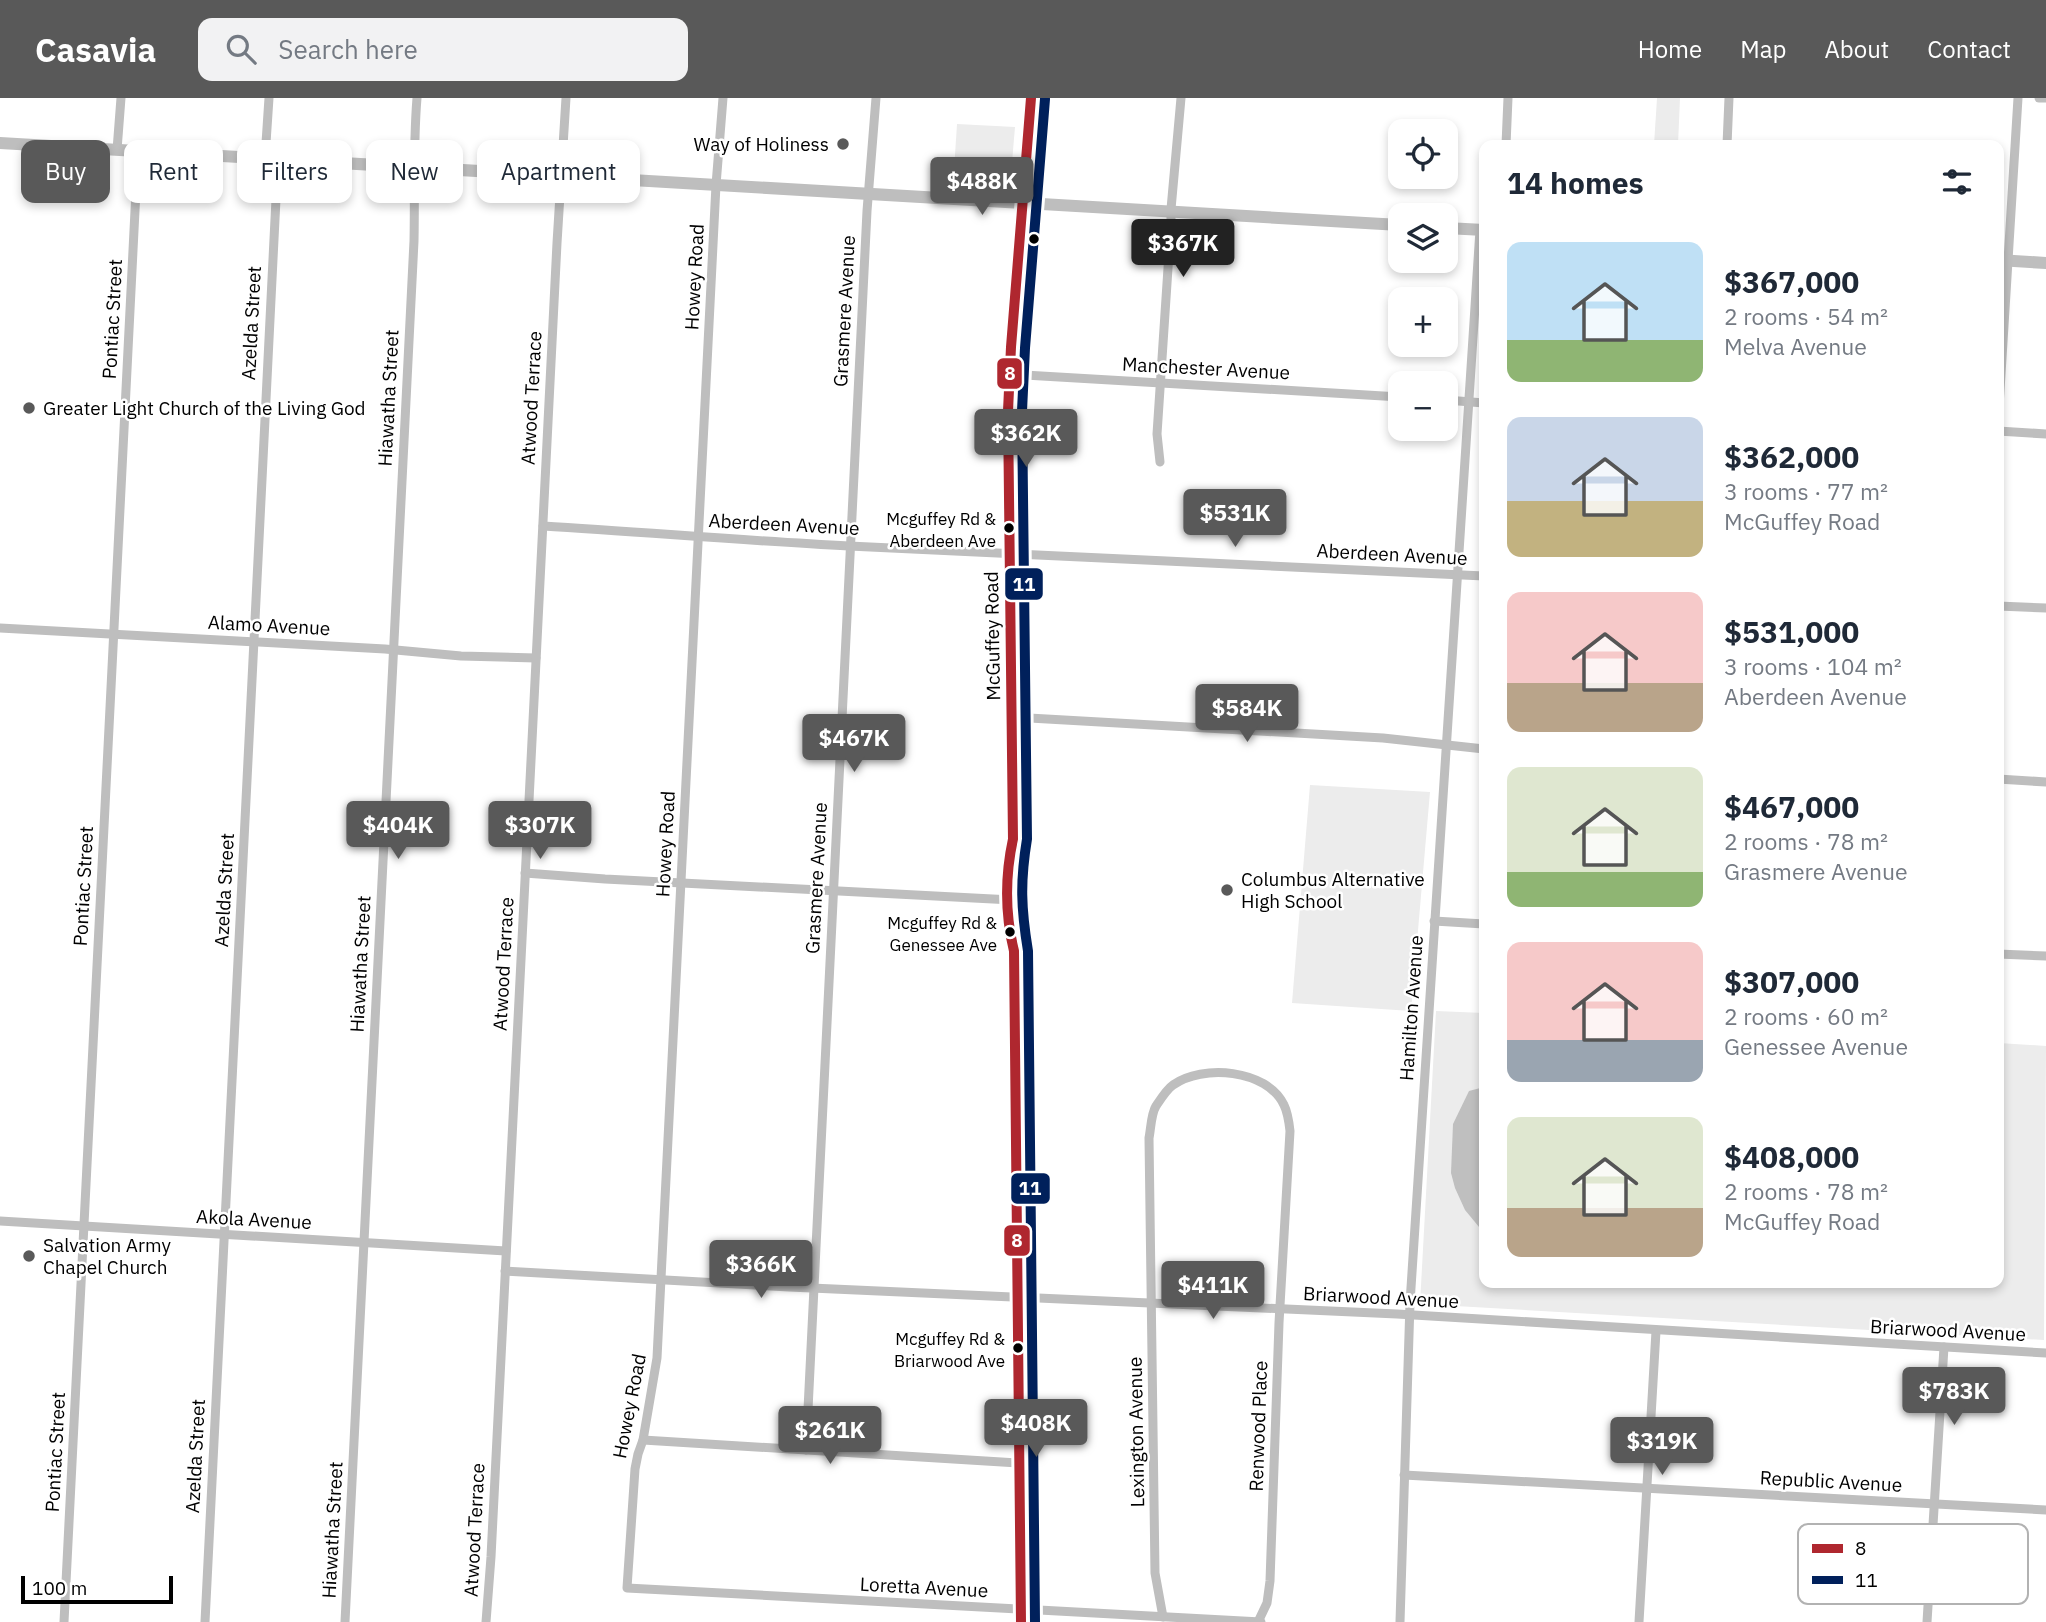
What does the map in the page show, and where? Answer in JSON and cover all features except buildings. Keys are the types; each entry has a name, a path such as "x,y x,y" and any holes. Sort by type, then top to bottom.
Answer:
{"street":[{"path":"117,150 121,98"},
{"name":"Azelda Street","path":"269,98 271,140"},
{"name":"Hiawatha Street","path":"414,140 417,98"},
{"name":"Atwood Terrace","path":"563,140 566,98"},
{"name":"Howey Road","path":"627,1588 635,1469 643,1440 657,1358 716,185 723,98"},
{"name":"Grasmere Avenue","path":"806,1450 868,194 876,98"},
{"name":"McGuffey Road","path":"1021,1616 1014,951 1008,930 1013,900 1009,854 1013,839 1008,411 1031,98"},
{"path":"1160,462 1157,434 1181,98"},
{"path":"1506,140 1508,98"},
{"path":"1727,140 1730,98"},
{"path":"2004,249 2018,98"},
{"path":"2039,98 2046,98"},
{"path":"0,145 124,150"},
{"path":"640,181 1388,224"},
{"name":"Pontiac Street","path":"64,1622 135,203"},
{"name":"Azelda Street","path":"205,1622 253,642 270,203"},
{"name":"Hiawatha Street","path":"345,1622 415,203"},
{"name":"Atwood Terrace","path":"486,1622 560,203"},
{"path":"1458,229 1479,230"},
{"path":"2004,260 2046,262"},
{"name":"Hamilton Avenue","path":"1400,1622 1409,1315 1479,267"},
{"name":"Manchester Avenue","path":"1009,374 1388,396"},
{"path":"1458,401 1479,402"},
{"path":"2004,431 2046,434"},
{"name":"Aberdeen Avenue","path":"543,526 850,546 1479,576"},
{"path":"2004,606 2046,608"},
{"name":"Alamo Avenue","path":"0,628 461,656 536,658"},
{"path":"1012,716 1383,738 1479,749"},
{"path":"2004,779 2046,782"},
{"path":"525,873 1013,900"},
{"path":"1434,921 1479,924"},
{"path":"2004,954 2046,956"},
{"name":"Renwood Place","path":"1172,1085 1196,1074 1221,1072 1242,1075 1265,1084 1276,1093 1289,1117 1270,1581 1268,1602 1259,1622"},
{"name":"Lexington Avenue","path":"1163,1617 1155,1573 1149,1138 1154,1108 1172,1085"},
{"name":"Akola Avenue","path":"0,1221 506,1251"},
{"name":"Briarwood Avenue","path":"505,1271 1409,1315 2046,1353"},
{"path":"1639,1622 1657,1331"},
{"path":"1933,1524 1944,1347"},
{"path":"643,1440 1020,1463"},
{"name":"Republic Avenue","path":"1404,1475 2046,1510"},
{"name":"Loretta Avenue","path":"627,1588 1021,1616 1163,1617 1259,1622"},
{"path":"1927,1622 1928,1604"}],"shaded area":[{"path":"1657,98 1680,98 1678,140 1654,140"},
{"path":"957,124 1015,127 1008,189 953,186"},
{"path":"1310,785 1430,792 1411,1011 1292,1003"},
{"path":"1436,1011 1479,1013 1479,1288 2004,1288 2004,1043 2046,1046 2044,1340 1420,1304"},
{"path":"1479,1088 1479,1227 1465,1210 1451,1173 1453,1124 1469,1091"}],"transit line":[{"name":"8","path":"1021,1622 1014,951 1007,895 1013,839 1008,411 1031,98"},
{"name":"11","path":"1035,1622 1028,951 1022,895 1027,839 1022,411 1045,99"}],"place":[{"name":"Way of Holiness","path":"843,144"},
{"name":"Greater Light Church of the Living God","path":"29,408"},
{"name":"Mcguffey Rd & Aberdeen Ave","path":"1009,528"},
{"name":"Columbus Alternative High School","path":"1227,890"},
{"name":"Mcguffey Rd & Genessee Ave","path":"1010,932"},
{"name":"Salvation Army Chapel Church","path":"29,1256"},
{"name":"Mcguffey Rd & Briarwood Ave","path":"1018,1348"}]}
